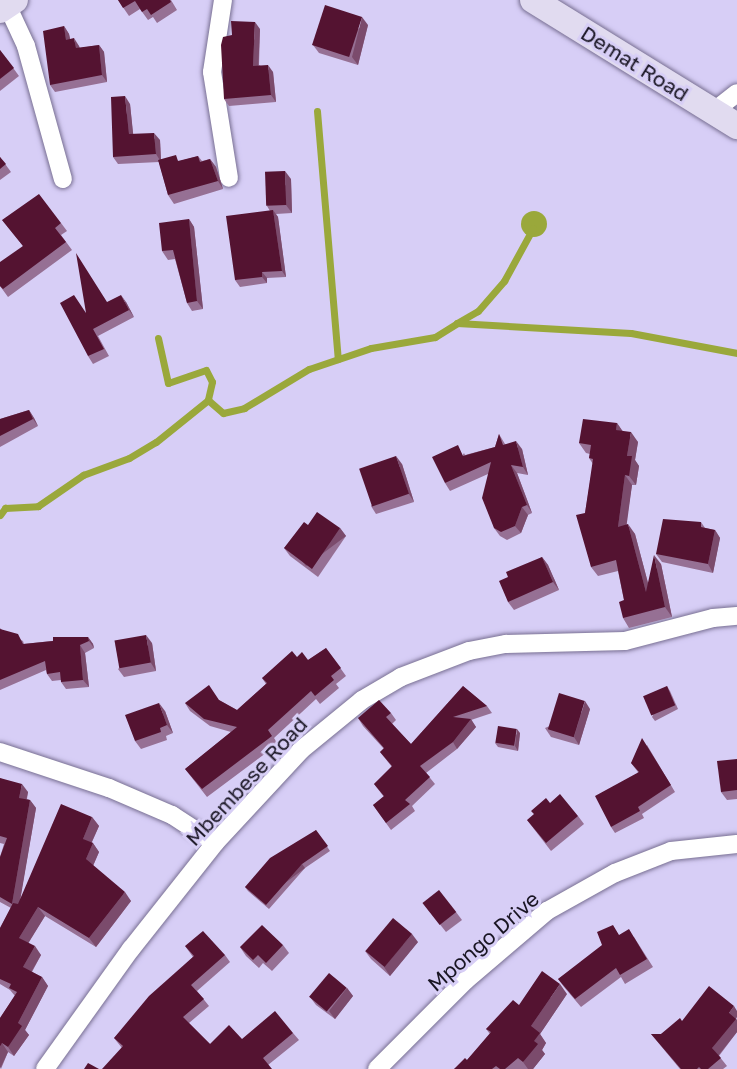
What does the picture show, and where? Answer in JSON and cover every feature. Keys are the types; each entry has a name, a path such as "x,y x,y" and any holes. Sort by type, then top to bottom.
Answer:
{"street":[{"path":"223,0 212,72 229,178"},
{"name":"Demat Road","path":"540,2 737,126"},
{"path":"8,5 26,46 63,179"},
{"path":"714,111 737,93"},
{"name":"Mbembese Road","path":"45,1069 131,949 214,843 301,750 362,700 401,677 447,657 506,644 625,641 713,618 737,616"},
{"path":"0,752 109,788 172,815 214,843"},
{"name":"Mpongo Drive","path":"387,1066 465,981 547,911 615,873 671,851 737,844"}],"shaded area":[{"path":"534,211 543,215 547,224 543,233 534,237 525,233 521,224 525,215"}],"building":[{"path":"118,0 170,0 171,2 151,15 147,9 142,12 135,1 123,8"},
{"path":"325,5 362,17 349,57 312,45"},
{"path":"231,21 255,22 253,66 268,65 271,95 224,99 221,45 223,37 232,35"},
{"path":"64,26 66,40 74,38 76,48 99,45 102,75 50,85 43,31"},
{"path":"0,50 14,68 0,79"},
{"path":"125,96 129,134 154,133 156,154 113,157 111,97"},
{"path":"176,155 178,161 198,156 200,162 210,159 218,181 168,195 158,160"},
{"path":"0,157 6,164 0,169"},
{"path":"285,171 286,205 266,206 265,172"},
{"path":"39,194 61,223 55,228 66,242 3,289 0,286 0,262 23,246 2,220"},
{"path":"273,210 282,271 262,272 262,277 235,280 226,216"},
{"path":"189,219 197,301 187,303 173,250 162,251 159,223"},
{"path":"76,253 107,302 121,295 129,310 93,329 104,349 88,356 60,303 74,295 86,313"},
{"path":"29,410 33,419 0,436 0,419"},
{"path":"583,419 617,423 616,430 631,432 627,456 632,456 629,476 625,475 618,527 628,524 646,592 654,555 665,607 623,618 619,602 624,600 616,560 591,567 576,515 585,513 593,459 589,458 591,445 579,443"},
{"path":"499,434 503,445 516,441 523,467 511,465 527,505 522,507 515,526 501,532 494,528 482,498 491,462 445,483 432,457 458,445 463,456 495,447"},
{"path":"396,456 409,494 372,507 359,469"},
{"path":"317,512 340,528 312,569 284,548 304,522 308,525"},
{"path":"663,519 701,522 701,527 715,530 708,564 656,554"},
{"path":"542,557 553,582 508,602 499,581 508,577 506,572"},
{"path":"0,629 18,634 23,644 53,641 53,637 88,637 89,641 80,645 83,680 61,682 60,672 47,674 45,661 0,680"},
{"path":"146,635 151,663 119,668 114,641"},
{"path":"326,648 341,668 331,676 334,680 315,696 311,691 268,730 272,736 202,789 185,769 237,727 204,719 185,703 209,685 219,700 237,710 267,683 262,678 292,651 297,657 302,652 308,660"},
{"path":"463,686 487,706 453,717 471,719 453,742 420,766 430,777 405,800 410,804 386,823 373,805 384,796 374,784 392,766 380,752 384,748 358,718 379,700 391,713 386,717 411,744"},
{"path":"667,686 675,705 651,715 643,696"},
{"path":"559,693 585,701 574,737 548,729"},
{"path":"159,703 167,725 160,728 161,732 135,741 125,715"},
{"path":"498,726 517,729 514,746 495,743"},
{"path":"642,738 671,785 638,807 640,811 611,827 595,796 639,772 631,763"},
{"path":"737,759 737,790 721,792 717,761"},
{"path":"0,778 22,784 19,798 30,800 12,904 0,897 0,857 7,838 0,836"},
{"path":"560,794 578,816 546,843 527,820 534,814 531,811 546,798 550,803"},
{"path":"61,804 92,817 83,839 93,843 86,859 125,892 89,938 38,907 19,938 35,946 23,967 42,977 18,1023 22,1026 8,1047 2,1043 0,1047 0,1018 17,992 9,988 11,984 0,979 0,928 13,903 18,904"},
{"path":"316,830 328,846 302,864 266,905 245,887 270,858"},
{"path":"439,890 456,912 440,925 422,903"},
{"path":"393,918 412,934 385,967 365,951"},
{"path":"262,925 283,945 266,963 258,955 253,960 240,947"},
{"path":"613,925 619,935 629,929 647,959 620,975 616,968 575,999 558,979 602,945 597,932"},
{"path":"203,931 225,955 191,985 204,999 183,1017 210,1044 229,1025 242,1039 275,1011 293,1033 263,1058 272,1069 102,1069 123,1046 114,1038 149,996 194,956 185,946"},
{"path":"542,971 560,984 531,1026 540,1033 534,1041 538,1044 523,1062 518,1058 505,1069 496,1066 492,1069 454,1069 465,1058 467,1060 491,1032 486,1029 513,1000 519,1005"},
{"path":"329,973 347,988 327,1012 309,997"},
{"path":"709,986 734,1006 729,1013 736,1019 712,1048 721,1058 708,1069 699,1067 681,1069 651,1034 661,1034 680,1018 682,1021"},
{"path":"88,1063 99,1069 84,1069"}],"waterway":[{"path":"317,111 338,359"},
{"path":"457,323 478,311 504,281 533,228"},
{"path":"0,515 5,508 38,506 83,475 129,458 156,442 208,400 223,413 244,408 309,369 371,348 435,337 457,323 631,333 737,353"},
{"path":"158,338 168,383 206,370 212,382 208,400"}]}
